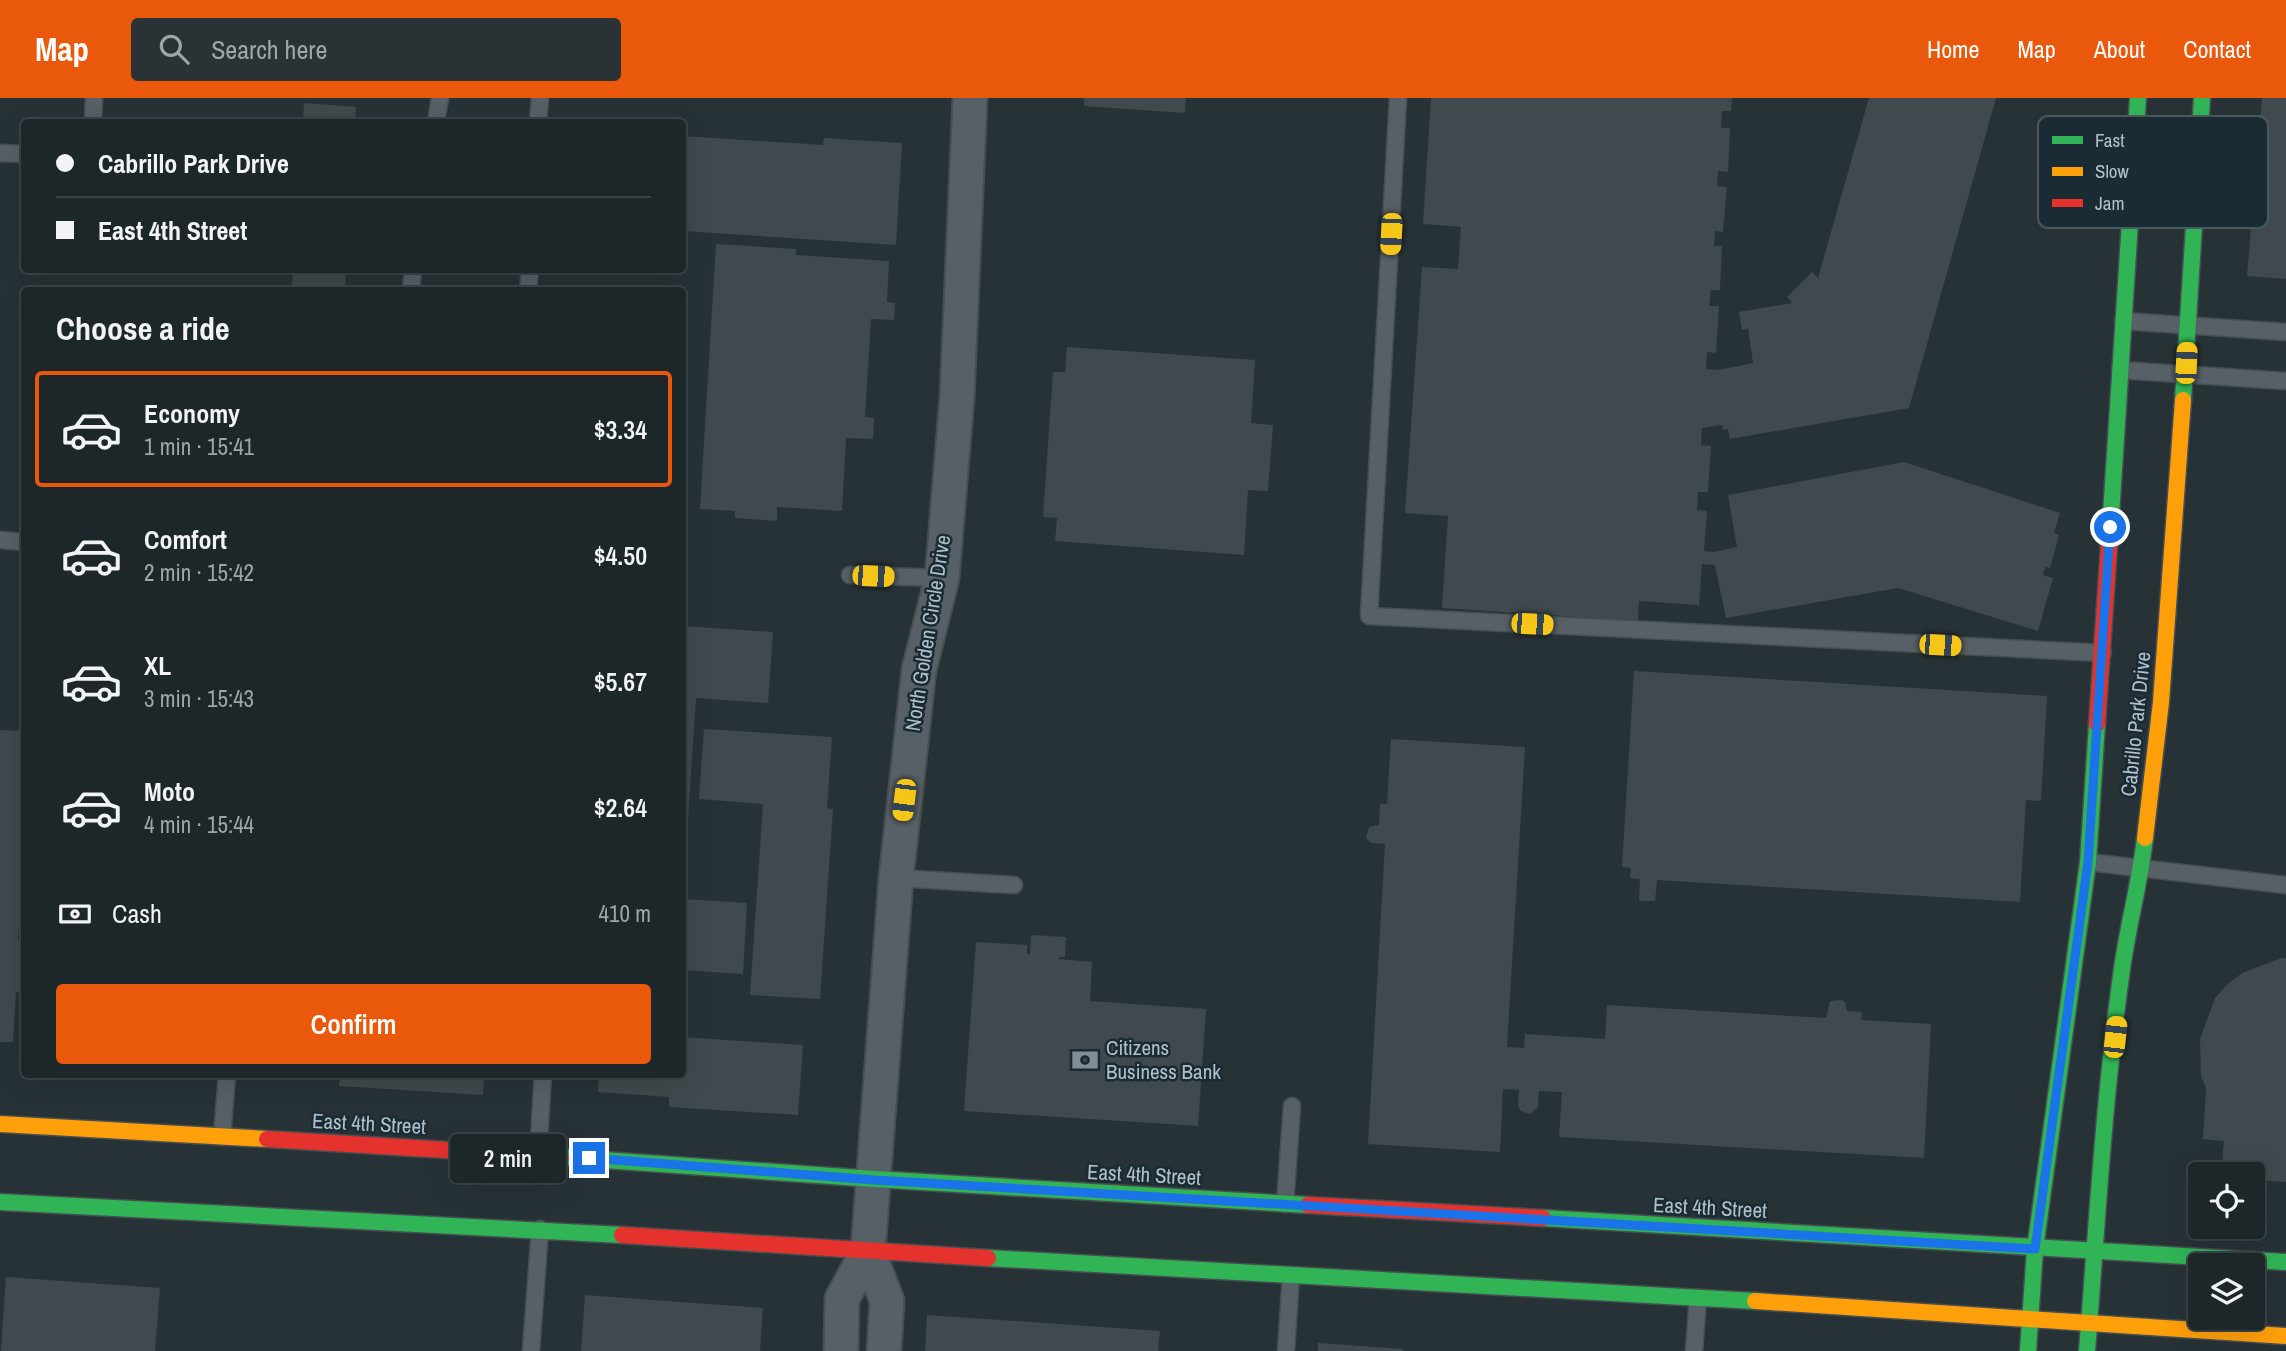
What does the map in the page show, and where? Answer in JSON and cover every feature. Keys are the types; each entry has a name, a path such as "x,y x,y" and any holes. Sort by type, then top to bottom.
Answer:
{"main road":[{"name":"Cabrillo Park Drive","path":"2137,116 2138,98"},
{"name":"Cabrillo Park Drive","path":"2201,116 2202,98"},
{"name":"Cabrillo Park Drive","path":"2028,1351 2035,1249 2088,862 2129,228"},
{"name":"Cabrillo Park Drive","path":"2087,1351 2107,1107 2122,967 2142,866 2161,702 2194,228"},
{"name":"East 4th Street","path":"0,1125 538,1155 874,1180 2286,1262"},
{"path":"10,1139 29,1126"},
{"path":"0,1202 540,1229 869,1251 2030,1318 2286,1336"}],"street":[{"name":"North Golden Circle Drive","path":"884,1351 887,1301 869,1251 895,878 919,670 942,578 957,397 970,98"},
{"name":"North Golden Circle Drive","path":"841,1351 842,1298 869,1251"}],"lane":[{"path":"93,119 94,98"},
{"path":"436,119 440,98"},
{"path":"538,119 540,98"},
{"path":"1398,98 1370,616 2103,653"},
{"path":"0,153 21,154"},
{"path":"2123,321 2286,332"},
{"path":"2120,370 2286,381"},
{"path":"0,540 21,542"},
{"path":"850,575 942,578"},
{"path":"2088,862 2142,866 2286,885"},
{"path":"895,878 1014,885"},
{"path":"222,1137 227,1078"},
{"path":"538,1155 543,1078"},
{"path":"1285,1204 1292,1106"},
{"path":"531,1351 540,1229"},
{"path":"1286,1351 1291,1275"},
{"path":"1694,1351 1698,1298"}],"building":[{"path":"1084,98 1186,98 1185,113 1084,106"},
{"path":"1431,98 1732,98 1731,111 1722,111 1721,128 1730,128 1728,172 1718,171 1717,186 1727,187 1723,232 1715,231 1714,246 1722,246 1720,290 1711,290 1709,306 1719,306 1716,353 1707,352 1706,369 1718,370 1753,363 1748,328 1742,330 1739,312 1792,303 1787,297 1812,272 1818,278 1869,98 1996,98 1909,408 1730,439 1728,429 1723,430 1722,425 1702,428 1701,445 1711,446 1708,492 1698,492 1697,510 1707,511 1704,551 1714,552 1737,547 1728,495 1904,462 2060,513 2054,533 2059,535 2050,568 2045,567 2043,575 2053,578 2038,631 1898,588 1726,618 1715,565 1702,564 1699,605 1639,601 1638,621 1442,608 1448,516 1405,513 1422,267 1458,269 1461,227 1423,224"},
{"path":"2262,98 2286,98 2286,279 2247,276 2251,228 2268,228 2268,116 2260,116"},
{"path":"304,103 356,107 355,119 303,119"},
{"path":"686,136 823,145 824,138 902,143 896,245 686,231"},
{"path":"716,244 796,249 796,255 889,261 887,302 895,303 894,320 871,319 865,417 874,418 873,439 846,438 842,511 777,507 777,521 735,518 735,511 700,509"},
{"path":"293,273 346,273 345,287 292,287"},
{"path":"1067,347 1255,360 1251,423 1273,425 1268,491 1248,490 1244,555 1055,541 1057,518 1043,517 1053,372 1065,372"},
{"path":"686,626 773,632 768,703 696,698 686,848"},
{"path":"1634,671 2047,696 2041,801 2026,800 2020,902 1657,880 1655,901 1639,901 1640,879 1630,878 1631,868 1622,867"},
{"path":"704,729 832,737 827,808 833,809 820,999 750,995 763,804 699,799"},
{"path":"0,730 21,731 21,887 18,941 21,941 21,993 16,992 13,1042 0,1042"},
{"path":"1391,739 1525,747 1507,1047 1524,1048 1525,1034 1605,1039 1607,1005 1826,1018 1830,1001 1841,1000 1845,1002 1847,1011 1862,1012 1861,1020 1931,1024 1924,1158 1559,1137 1562,1092 1539,1091 1538,1107 1530,1114 1521,1111 1518,1106 1519,1090 1503,1089 1500,1152 1368,1144 1385,844 1371,843 1366,838 1369,827 1379,825 1380,804 1387,804"},
{"path":"686,899 747,903 743,974 686,970"},
{"name":"Citizens Business Bank","path":"1031,935 1066,937 1065,957 1059,959 1092,962 1090,1001 1206,1009 1198,1126 964,1111 976,942 1027,945 1027,954 1030,954"},
{"path":"2286,958 2286,1182 2265,1181 2265,1162 2222,1162 2224,1141 2203,1139 2206,1088 2201,1076 2200,1039 2215,998 2242,973"},
{"path":"686,1037 803,1045 798,1115 669,1107 669,1097 598,1092 599,1078 686,1078"},
{"path":"340,1078 484,1078 483,1095 339,1086"},
{"path":"6,1277 160,1288 155,1351 1,1351"},
{"path":"585,1295 763,1308 760,1351 581,1351"},
{"path":"927,1315 1160,1331 1158,1351 925,1351"},
{"path":"1318,1343 1403,1349 1403,1351 1318,1351"}],"traffic: fast":[{"path":"2137,116 2138,98"},
{"path":"2201,116 2202,98"},
{"path":"2109,546 2130,228"},
{"path":"2183,400 2194,228"},
{"path":"2028,1351 2035,1249 2088,862 2097,724"},
{"path":"2087,1351 2110,1064 2125,953 2145,838"},
{"path":"561,1157 1308,1205"},
{"path":"0,1202 622,1235"},
{"path":"1543,1218 2286,1262"},
{"path":"988,1258 1755,1301"}],"traffic: slow":[{"path":"2145,838 2161,702 2183,400"},
{"path":"0,1124 267,1139"},
{"path":"1755,1301 2286,1336"}],"traffic: jam":[{"path":"2097,724 2109,546"},
{"path":"267,1139 561,1157"},
{"path":"1308,1205 1543,1218"},
{"path":"622,1235 988,1258"}],"place":[{"name":"Citizens Business Bank","path":"1085,1060"}],"route":[{"path":"589,1158 874,1180 2035,1249 2088,862 2110,527"}]}
